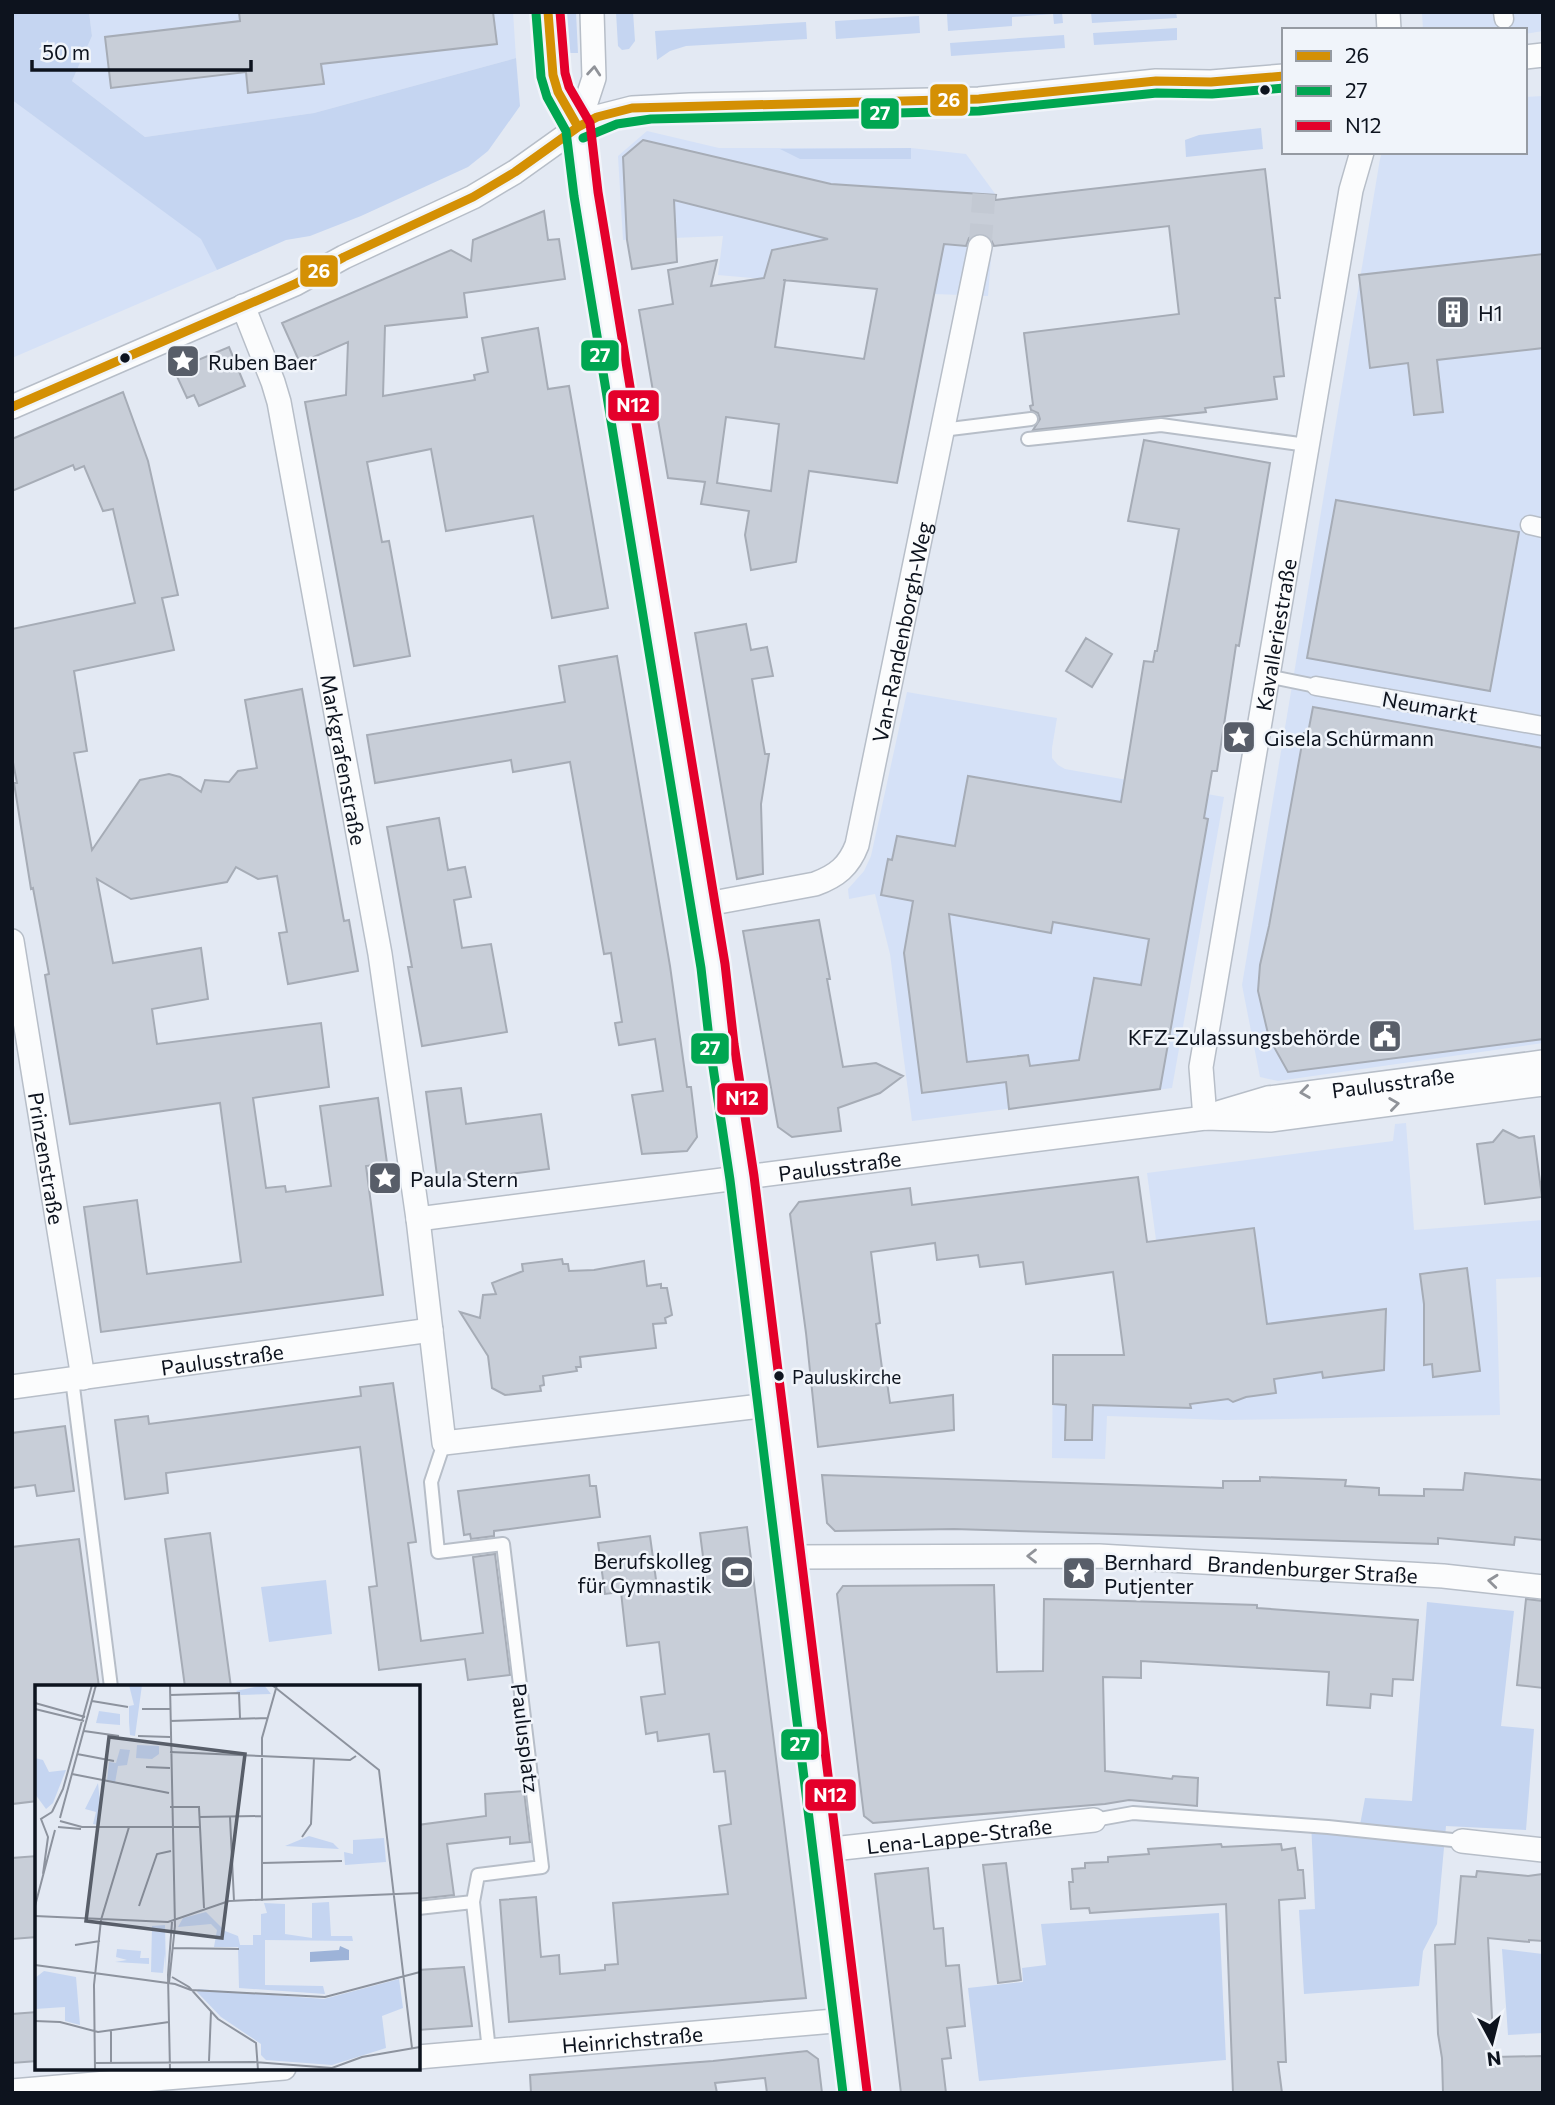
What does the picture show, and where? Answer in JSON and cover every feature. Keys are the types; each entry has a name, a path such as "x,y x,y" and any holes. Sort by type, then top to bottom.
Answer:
{"street":[{"path":"548,12 553,75 558,92 578,127 586,194 713,966 717,1023 742,1178 855,2093"},
{"path":"578,127 594,78 592,12"},
{"path":"12,407 295,284 344,257 488,189 578,127 614,112 650,107 979,99 1156,81 1211,82 1282,76"},
{"name":"Kavalleriestraße","path":"1205,1118 1201,1067 1351,190 1361,154"},
{"name":"Van-Randenborgh-Weg","path":"702,905 815,884 830,879 851,859 980,247"},
{"name":"Markgrafenstraße","path":"243,306 279,402 380,954 418,1219"},
{"name":"Neumarkt","path":"1316,686 1543,726"},
{"name":"Prinzenstraße","path":"12,941 77,1379"},
{"name":"Paulusstraße","path":"1205,1118 1268,1098 1543,1062"},
{"name":"Paulusstraße","path":"418,1219 1205,1118 1270,1121 1543,1084"},
{"path":"418,1219 444,1443 770,1405"},
{"name":"Paulusstraße","path":"12,1387 431,1330"},
{"name":"Brandenburger Straße","path":"790,1558 1100,1556 1443,1576 1543,1587"},
{"name":"Lena-Lappe-Straße","path":"824,1850 1094,1819"},
{"path":"1462,1841 1543,1850"},
{"name":"Heinrichstraße","path":"420,2057 845,2021"},
{"path":"12,2091 260,2070"}],"lane":[{"path":"942,430 1031,419"},
{"path":"1028,439 1161,425 1307,445"},
{"path":"1267,676 1316,686"},
{"path":"77,1379 111,1685"},
{"name":"Paulusplatz","path":"444,1443 431,1482 438,1552 503,1544 542,1867 478,1875 473,1902"},
{"path":"1094,1819 1133,1813 1328,1827 1462,1841"},
{"path":"420,1908 473,1902 489,2051"}],"shaded area":[{"path":"12,12 89,12 92,36 72,81 145,137 314,113 516,58 520,106 488,151 468,167 361,216 310,236 286,240 217,270 201,239 12,100"},
{"path":"89,12 513,12 516,58 314,113 145,137 72,81 92,36"},
{"path":"564,12 576,12 578,53 566,53"},
{"path":"616,12 633,12 635,41 629,49 622,50 618,46"},
{"path":"1062,12 1063,23 1054,24 1053,14 1012,17 1012,26 948,31 947,14"},
{"path":"1091,12 1176,12 1177,18 1092,23"},
{"path":"1422,12 1543,12 1543,31 1527,34 1527,28 1423,28"},
{"path":"919,16 920,33 836,39 835,21"},
{"path":"806,22 807,39 686,46 670,51 657,60 655,31"},
{"path":"1177,28 1177,40 1094,45 1093,33"},
{"path":"1064,35 1065,48 951,56 950,43"},
{"path":"1543,96 1543,1043 1278,1081 1260,1077 1242,985 1380,159 1381,154 1527,154 1527,97"},
{"path":"12,100 202,239 217,270 12,358"},
{"path":"1261,128 1263,149 1186,157 1185,140 1199,135"},
{"path":"647,131 719,148 911,148 966,154 996,195 988,296 934,294 718,275 723,236 623,240 618,156"},
{"path":"911,148 911,159 800,159 780,149"},
{"path":"907,692 1057,718 1052,758 1065,769 1224,797 1172,1088 912,1121 890,954 875,894 849,899 848,889 864,871 871,856"},
{"path":"1406,1123 1414,1230 1543,1220 1543,1277 1496,1279 1500,1415 1225,1420 1107,1416 1105,1459 1052,1458 1053,1355 1124,1355 1164,1299 1147,1173 1393,1141 1395,1124"},
{"path":"326,1580 332,1634 269,1642 261,1587"},
{"path":"1427,1602 1514,1611 1501,1726 1534,1729 1526,1830 1446,1826 1437,1924 1423,1951 1419,1986 1304,1994 1299,1910 1315,1909 1311,1821 1360,1825 1365,1798 1412,1801"},
{"path":"1219,1913 1226,2060 979,2081 968,1988 1023,1982 1022,1968 1046,1965 1041,1924"},
{"path":"1502,1949 1543,1954 1543,2033 1508,2035"}],"building":[{"path":"239,12 493,12 497,44 321,64 324,84 248,93 246,72 111,88 105,37 240,21"},
{"path":"643,140 831,184 996,195 995,200 1265,169 1280,298 1275,298 1284,376 1274,377 1277,399 1205,408 1206,412 1033,430 1040,419 1030,406 1033,405 1024,333 1179,314 1169,226 994,246 989,236 976,234 969,238 966,246 944,244 897,483 809,471 796,562 751,570 745,535 749,511 701,504 705,482 668,478 639,310 673,304 668,270 717,260 711,286 764,278 772,250 828,239 674,200 677,262 632,269 627,240 623,157","holes":["785,280 877,289 864,359 775,347","726,417 779,424 771,491 717,483"]},
{"path":"544,211 548,240 559,239 565,279 464,293 467,317 385,326 383,396 475,380 474,375 488,372 482,338 538,328 548,389 569,386 608,608 552,618 533,516 446,531 431,449 367,462 382,542 389,541 410,656 354,666 305,402 346,395 348,342 300,363 282,323 451,250 471,261 473,240"},
{"name":"H1","path":"1543,254 1543,348 1437,360 1443,412 1414,415 1408,363 1370,368 1359,275"},
{"path":"229,347 245,386 199,406 194,395 187,398 174,370"},
{"path":"123,392 148,461 178,595 162,598 174,650 74,671 87,751 74,753 92,850 140,780 169,774 180,777 201,792 205,780 229,782 238,771 257,768 245,700 302,689 344,921 349,920 358,971 288,984 279,933 287,932 277,876 258,879 236,867 227,882 131,899 97,879 113,963 201,948 208,999 152,1009 157,1044 321,1023 329,1087 253,1098 266,1188 285,1186 286,1192 331,1186 320,1106 378,1098 387,1163 366,1166 383,1295 101,1332 84,1207 137,1200 147,1274 241,1262 220,1103 70,1124 45,975 49,974 33,888 31,889 14,783 17,783 12,757 12,629 135,603 113,509 103,511 84,466 75,470 73,465 12,491 12,439"},
{"path":"1144,440 1270,463 1239,646 1236,645 1217,771 1212,771 1204,818 1208,819 1160,1089 1009,1109 1006,1082 922,1093 904,953 913,901 881,895 888,859 892,860 897,836 955,846 968,776 1121,802 1144,661 1153,662 1157,651 1179,529 1128,521","holes":["949,914 1051,933 1053,922 1149,939 1141,985 1094,978 1079,1060 1030,1066 1028,1055 967,1062"]},
{"path":"1336,500 1519,532 1490,691 1307,658"},
{"path":"746,624 751,650 767,647 773,676 752,679 765,754 769,754 761,804 763,874 737,879 695,633"},
{"path":"1086,638 1112,654 1092,687 1066,671"},
{"path":"617,656 670,966 687,1087 691,1087 697,1137 687,1151 642,1154 632,1095 663,1091 655,1039 619,1045 615,1023 622,1022 611,953 604,954 570,762 513,772 511,760 375,783 367,735 565,702 559,666"},
{"path":"1313,707 1543,748 1543,1039 1288,1072 1269,1038 1258,991 1260,965 1304,733 1308,733"},
{"path":"439,818 448,870 465,867 471,897 454,900 462,948 491,944 507,1032 422,1046 408,967 412,967 387,827"},
{"path":"819,920 843,1067 876,1063 903,1076 880,1093 838,1108 841,1131 792,1137 778,1127 743,931"},
{"path":"461,1088 466,1124 541,1114 549,1169 438,1183 426,1092"},
{"path":"1503,1130 1519,1138 1534,1136 1542,1197 1485,1204 1477,1144 1493,1142"},
{"path":"1138,1177 1147,1242 1254,1228 1267,1324 1386,1309 1384,1370 1323,1378 1322,1372 1274,1379 1276,1393 1246,1397 1233,1402 1228,1399 1190,1404 1191,1408 1093,1405 1092,1440 1065,1440 1066,1405 1053,1404 1053,1355 1124,1355 1113,1272 1026,1284 1023,1262 980,1267 978,1255 937,1260 935,1243 871,1252 880,1323 876,1324 884,1383 887,1382 890,1403 953,1395 954,1430 818,1447 790,1214 799,1202 910,1188 912,1205"},
{"path":"562,1259 563,1264 568,1264 569,1271 594,1270 644,1261 647,1286 661,1284 661,1288 667,1288 672,1315 665,1318 666,1323 653,1324 656,1348 580,1357 581,1367 576,1367 577,1371 543,1376 544,1385 540,1386 541,1391 505,1395 492,1388 488,1356 460,1312 480,1318 483,1295 496,1294 492,1283 523,1271 522,1264"},
{"path":"1467,1268 1480,1371 1433,1377 1432,1364 1424,1365 1424,1304 1420,1274"},
{"path":"393,1383 416,1542 408,1543 421,1641 483,1633 473,1557 495,1554 510,1675 468,1680 465,1659 379,1670 369,1587 377,1586 360,1447 166,1473 168,1493 125,1499 115,1420 148,1416 149,1424 361,1396 360,1387"},
{"path":"65,1426 74,1491 37,1496 35,1485 12,1488 12,1433"},
{"path":"1465,1473 1543,1480 1543,1540 1515,1537 1514,1545 1438,1538 1438,1544 954,1529 835,1531 827,1523 822,1475 1223,1488 1223,1481 1260,1481 1260,1477 1346,1480 1345,1486 1379,1488 1379,1495 1424,1496 1424,1489 1463,1490"},
{"path":"589,1475 590,1486 596,1486 600,1517 494,1531 494,1536 471,1539 470,1534 464,1535 458,1491"},
{"path":"747,1527 806,1998 509,2022 500,1900 536,1897 541,1957 559,1955 560,1974 605,1970 605,1965 618,1964 613,1903 728,1894 719,1826 731,1824 725,1771 714,1772 709,1734 658,1741 657,1732 646,1734 641,1697 665,1694 659,1642 627,1646 621,1592 605,1594 598,1543 650,1536 657,1587 706,1580 700,1533"},
{"path":"210,1533 231,1685 185,1685 165,1539"},
{"path":"79,1539 99,1685 35,1685 35,1801 12,1804 12,1547"},
{"path":"994,1585 997,1672 1043,1671 1044,1599 1257,1605 1257,1608 1418,1620 1413,1680 1393,1679 1392,1696 1371,1694 1370,1708 1327,1705 1329,1672 1141,1661 1141,1678 1103,1677 1105,1771 1172,1779 1173,1776 1198,1778 1197,1806 1129,1800 873,1823 864,1816 837,1594 843,1586"},
{"path":"1526,1599 1543,1601 1543,1688 1517,1685"},
{"path":"524,1791 530,1842 510,1844 510,1837 447,1844 454,1895 420,1899 420,1825 486,1816 485,1794"},
{"path":"1221,1844 1222,1847 1281,1844 1282,1850 1295,1848 1298,1870 1303,1870 1305,1898 1279,1900 1286,2062 1278,2062 1282,2093 1233,2093 1226,1904 1090,1913 1089,1908 1071,1909 1069,1882 1073,1882 1072,1869 1085,1868 1085,1863 1108,1862 1108,1857 1149,1854 1148,1849"},
{"path":"35,1856 35,1937 12,1939 12,1858"},
{"path":"1006,1863 1021,1980 998,1983 983,1865"},
{"path":"928,1868 934,1929 943,1928 946,1966 959,1965 965,2026 947,2028 951,2058 942,2059 946,2093 901,2093 875,1874"},
{"path":"1477,1871 1528,1876 1543,1874 1543,1941 1488,1938 1494,2057 1543,2056 1543,2093 1443,2093 1435,1945 1455,1944 1461,1876 1476,1877"},
{"path":"464,1967 472,2026 420,2030 420,1970"},
{"path":"35,2012 35,2061 12,2063 12,2014"},
{"path":"807,2051 818,2059 822,2093 767,2093 765,2078 715,2083 717,2093 531,2093 530,2075"}],"tunnel":[{"path":"980,247 984,194"}],"transit line":[{"name":"26","path":"548,12 553,75 558,92 578,127"},
{"name":"N12","path":"560,12 565,73 569,87 590,123 598,192 725,964 754,1176 867,2091"},
{"name":"27","path":"536,13 541,77 547,97 566,131 574,196 701,968 730,1180 843,2093"},
{"name":"26","path":"12,407 295,284 344,257 473,197 597,117 632,108 979,99 1156,81 1211,82 1282,76"},
{"name":"27","path":"583,138 617,124 651,119 979,111 1157,93 1212,94 1282,88"}],"place":[{"name":"H1","path":"1453,312"},
{"name":"Ruben Baer","path":"183,361"},
{"name":"Gisela Schürmann","path":"1239,737"},
{"name":"KFZ-Zulassungsbehörde","path":"1385,1036"},
{"name":"Paula Stern","path":"385,1178"},
{"name":"Pauluskirche","path":"779,1376"},
{"name":"Berufskolleg für Gymnastik","path":"737,1572"},
{"name":"Bernhard Putjenter","path":"1079,1573"}]}
